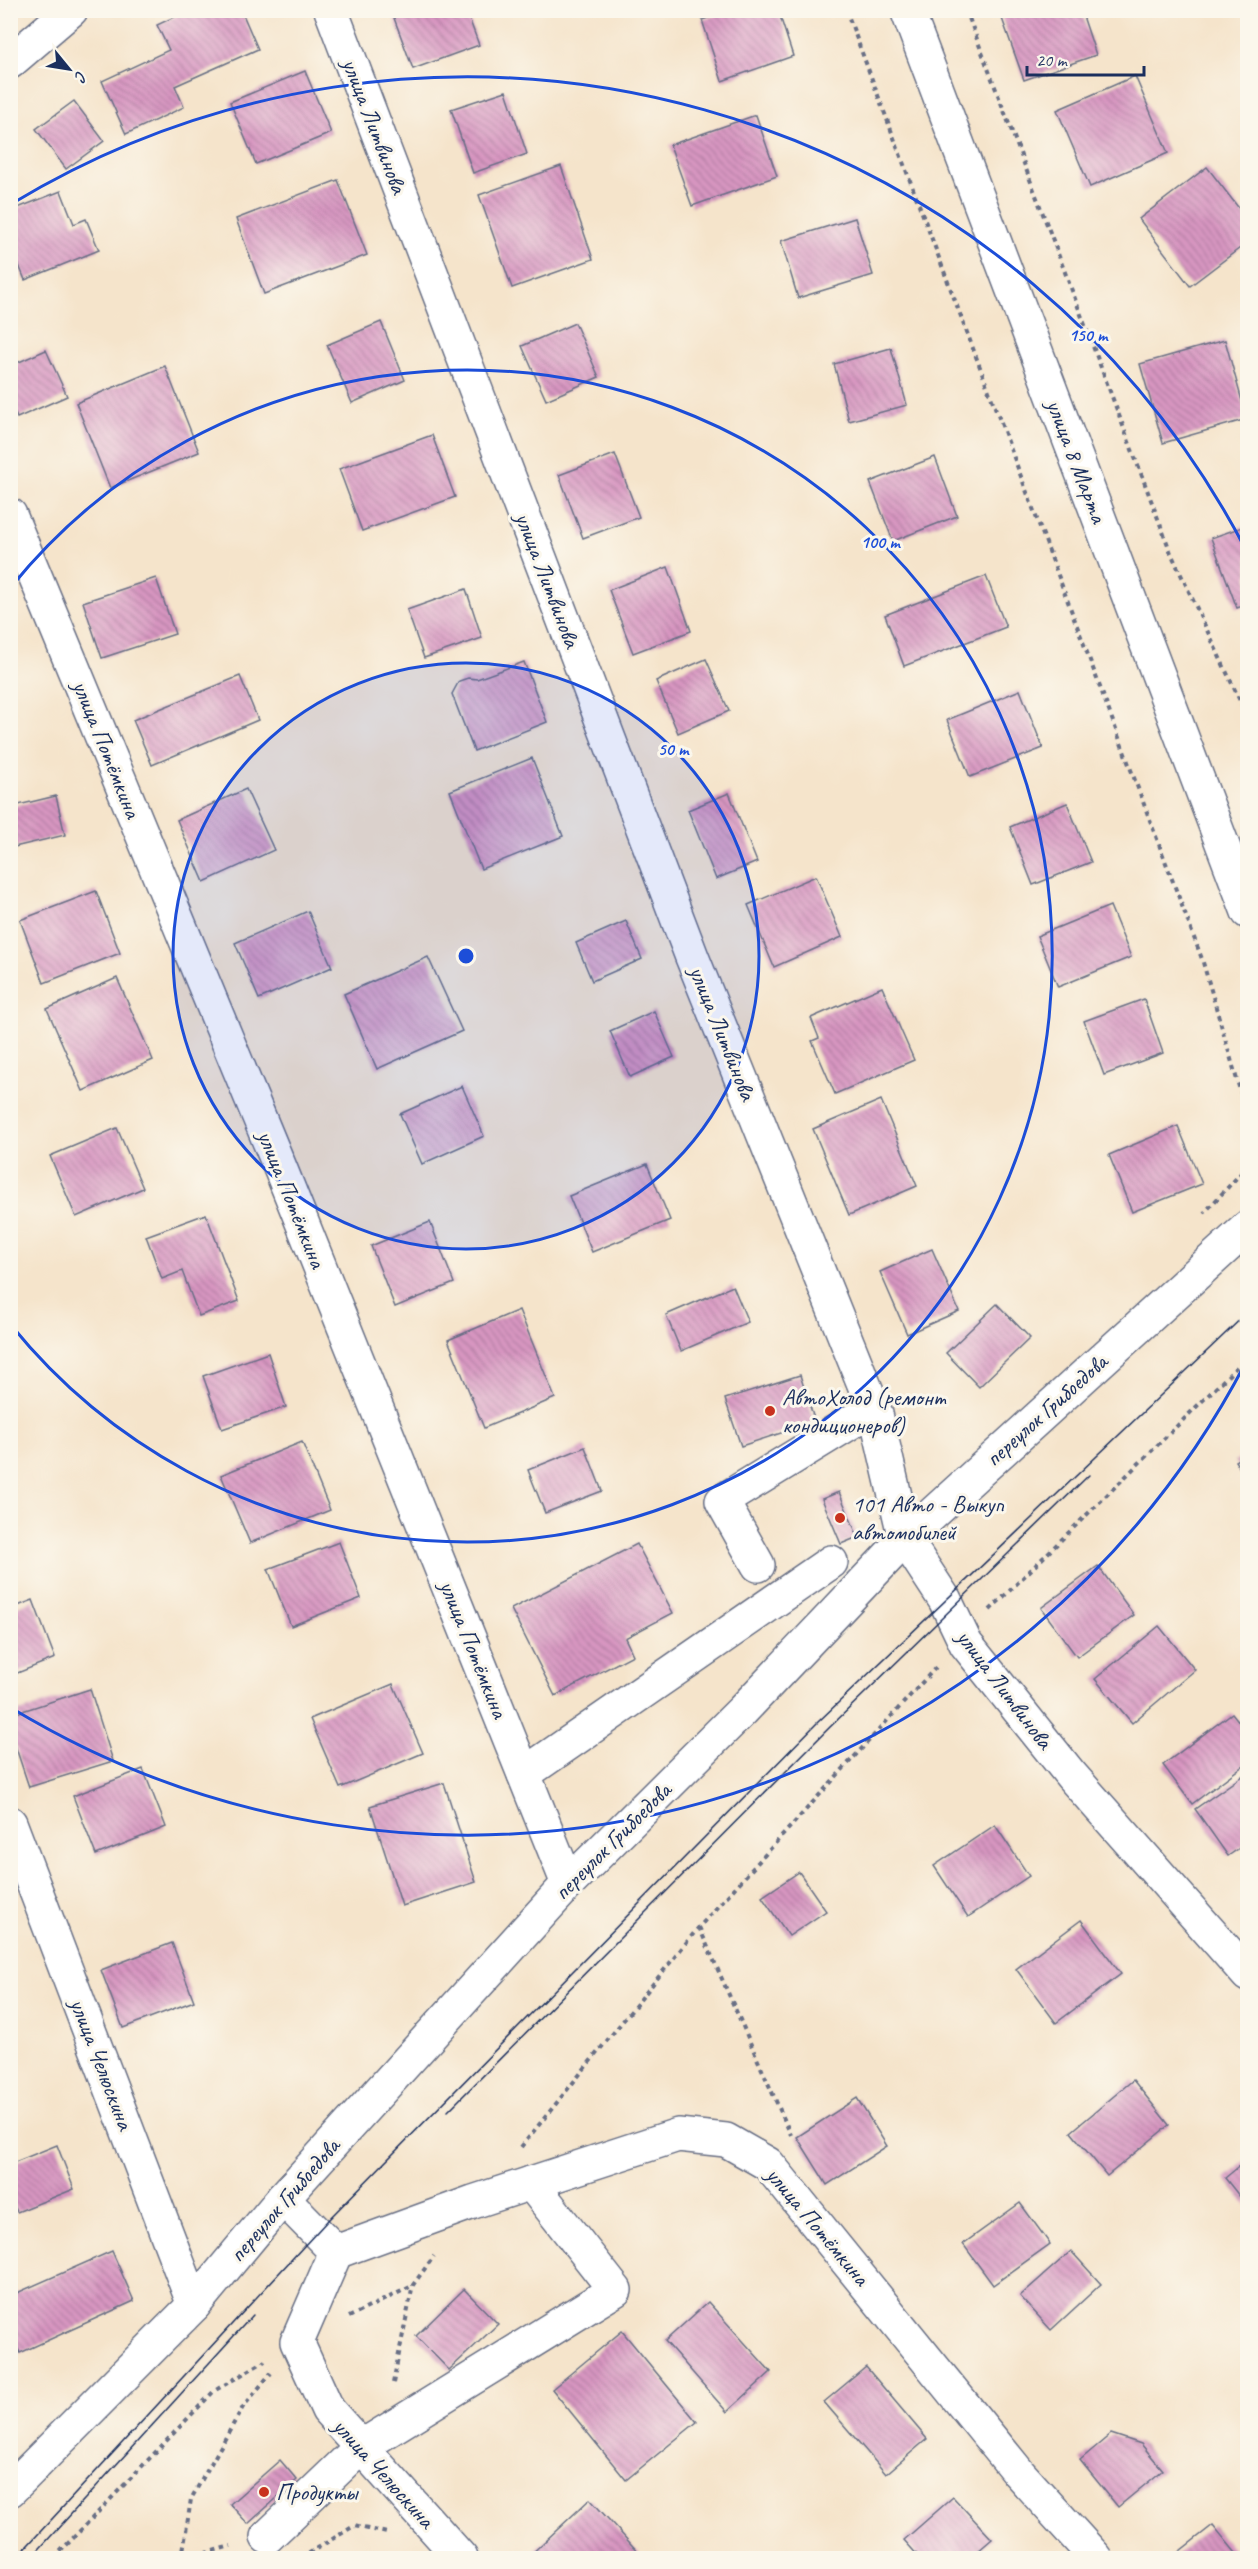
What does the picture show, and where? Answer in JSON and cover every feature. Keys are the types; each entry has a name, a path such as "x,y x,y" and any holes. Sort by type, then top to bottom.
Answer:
{"street":[{"path":"10,62 71,10"},
{"name":"улица Литвинова","path":"331,10 692,957 874,1408 904,1539 945,1600 966,1644 1071,1775 1248,1975"},
{"name":"улица 8 Марта","path":"907,10 1248,912"},
{"name":"улица Потёмкина","path":"10,515 281,1170 568,1884"},
{"name":"переулок Грибоедова","path":"10,2490 194,2304 283,2198 568,1884 743,1710 904,1539 1248,1227"},
{"path":"758,1565 722,1501 874,1408"},
{"path":"524,1774 831,1562"},
{"name":"улица Челюскина","path":"10,1823 194,2304"},
{"name":"улица Потёмкина","path":"336,2252 531,2183 678,2135 726,2140 768,2164 1018,2472 1096,2559"},
{"path":"267,2537 372,2440 615,2290 531,2183"},
{"path":"283,2198 336,2252 297,2342"},
{"name":"улица Челюскина","path":"297,2342 328,2410 372,2440 455,2552"}],"path":[{"path":"846,10 1202,960 1246,1111 1243,1171 1200,1217"},
{"path":"966,10 1171,553 1248,718"},
{"path":"514,2156 699,1927 938,1665 966,1644 983,1616 1248,1356"},
{"path":"699,1927 794,2141"},
{"path":"54,2559 213,2391 297,2342 413,2285 372,2440"},
{"path":"182,2559 191,2499 243,2407 297,2342"},
{"path":"302,2559 354,2526 455,2552"},
{"path":"188,2559 267,2537"}],"building":[{"path":"189,10 241,10 258,49 175,86 184,107 126,134 102,81 169,50 157,25"},
{"path":"391,10 466,10 479,45 413,69"},
{"path":"731,10 778,10 793,56 722,81 702,20"},
{"path":"999,10 1081,10 1096,55 1024,80"},
{"path":"305,71 331,133 256,164 230,102"},
{"path":"1135,76 1168,153 1090,187 1057,110"},
{"path":"506,91 527,154 473,173 451,109"},
{"path":"74,101 104,141 66,169 36,129"},
{"path":"756,115 777,176 692,206 670,145"},
{"path":"561,166 593,259 512,288 479,195"},
{"path":"1207,167 1248,220 1248,242 1190,286 1139,219"},
{"path":"338,180 367,255 264,294 236,219"},
{"path":"61,191 74,224 86,219 99,250 25,280 10,243 10,211"},
{"path":"855,218 873,275 798,298 781,241"},
{"path":"381,322 405,380 352,403 327,345"},
{"path":"575,323 599,377 546,400 522,346"},
{"path":"1225,340 1247,419 1163,443 1140,364"},
{"path":"891,348 907,405 849,421 834,364"},
{"path":"46,350 67,396 17,418 10,403 10,366"},
{"path":"165,366 199,452 110,488 76,403"},
{"path":"432,435 455,497 362,531 339,469"},
{"path":"615,454 639,517 583,538 559,475"},
{"path":"935,457 957,516 893,541 870,482"},
{"path":"1248,525 1248,604 1237,608 1211,538"},
{"path":"668,567 691,631 633,653 609,590"},
{"path":"986,576 1006,627 904,666 885,615"},
{"path":"156,578 175,634 102,658 83,602"},
{"path":"466,589 482,638 424,658 407,610"},
{"path":"706,659 729,711 678,733 656,681"},
{"path":"524,662 547,722 474,751 452,694 459,681 468,678 477,679"},
{"path":"240,676 258,720 152,765 133,720"},
{"path":"1020,690 1043,748 970,777 947,720"},
{"path":"532,758 563,836 481,869 450,791"},
{"path":"246,789 274,850 204,882 177,820"},
{"path":"729,793 757,862 716,879 688,810"},
{"path":"56,796 65,835 10,848 10,807"},
{"path":"1067,803 1091,862 1033,885 1010,827"},
{"path":"816,876 842,937 774,967 748,905"},
{"path":"96,891 120,953 44,983 20,920"},
{"path":"1110,906 1131,957 1058,987 1037,936"},
{"path":"308,911 332,967 259,999 235,943"},
{"path":"626,921 642,959 592,981 576,943"},
{"path":"428,957 462,1031 377,1069 344,994"},
{"path":"117,978 153,1060 83,1091 47,1009"},
{"path":"882,987 914,1060 835,1094 812,1041 819,1038 811,1018"},
{"path":"1144,999 1163,1053 1104,1075 1084,1021"},
{"path":"654,1011 674,1057 630,1077 610,1031"},
{"path":"462,1086 484,1136 422,1164 400,1114"},
{"path":"881,1100 917,1186 849,1215 813,1129"},
{"path":"1178,1126 1202,1184 1132,1212 1109,1155"},
{"path":"117,1128 143,1188 76,1217 50,1156"},
{"path":"647,1164 670,1220 592,1252 569,1196"},
{"path":"206,1214 239,1301 199,1316 182,1271 162,1279 146,1236"},
{"path":"430,1222 454,1283 395,1307 371,1246"},
{"path":"932,1249 959,1311 907,1334 880,1272"},
{"path":"733,1286 748,1322 681,1351 666,1315"},
{"path":"997,1304 1030,1338 979,1387 946,1353"},
{"path":"519,1310 555,1398 484,1428 448,1340"},
{"path":"268,1353 286,1407 222,1429 203,1376"},
{"name":"АвтоХолод (ремонт кондиционеров)","path":"800,1375 815,1422 741,1446 725,1399"},
{"path":"302,1442 330,1510 250,1543 221,1475"},
{"path":"585,1447 602,1491 545,1513 528,1470"},
{"path":"1248,1453 1248,1481 1235,1461"},
{"name":"101 Авто - Выкуп автомобилей","path":"839,1492 858,1537 841,1544 822,1499"},
{"path":"339,1542 361,1598 291,1626 268,1569"},
{"path":"637,1544 673,1613 625,1638 633,1655 555,1696 511,1609"},
{"path":"1098,1566 1134,1615 1077,1657 1041,1608"},
{"path":"33,1600 55,1658 10,1676 10,1609"},
{"path":"1159,1626 1195,1670 1132,1723 1095,1679"},
{"path":"393,1684 423,1753 340,1788 310,1719"},
{"path":"90,1689 113,1761 29,1787 10,1730 10,1715"},
{"path":"1232,1713 1248,1733 1248,1762 1192,1804 1163,1765"},
{"path":"143,1769 166,1827 96,1855 73,1796"},
{"path":"1248,1772 1248,1842 1228,1856 1195,1809"},
{"path":"444,1783 476,1882 402,1906 370,1806"},
{"path":"995,1825 1029,1876 968,1917 934,1866"},
{"path":"799,1872 826,1911 789,1936 762,1897"},
{"path":"1081,1920 1121,1974 1056,2023 1016,1969"},
{"path":"172,1943 194,2001 123,2028 101,1970"},
{"path":"10,2036 17,2052 10,2054"},
{"path":"1133,2080 1169,2125 1107,2176 1071,2132"},
{"path":"857,2098 887,2146 827,2185 797,2137"},
{"path":"57,2145 74,2189 17,2212 10,2196 10,2164"},
{"path":"1248,2159 1248,2207 1225,2178"},
{"path":"1020,2203 1050,2244 993,2285 963,2244"},
{"path":"112,2251 134,2301 20,2353 10,2331 10,2296"},
{"path":"1071,2251 1101,2284 1051,2330 1020,2296"},
{"path":"464,2289 498,2324 449,2370 416,2336"},
{"path":"708,2302 771,2372 727,2412 665,2341"},
{"path":"622,2331 697,2422 626,2480 552,2389"},
{"path":"866,2367 927,2439 886,2474 824,2402"},
{"path":"1111,2434 1141,2444 1163,2470 1118,2507 1080,2460"},
{"name":"Продукты","path":"280,2460 297,2480 248,2524 230,2504"},
{"path":"953,2497 992,2539 970,2558 920,2558 904,2540"},
{"path":"590,2499 640,2554 635,2558 527,2558"},
{"path":"1213,2525 1240,2558 1171,2558"}],"tram line":[{"path":"16,2558 328,2220 818,1722 1248,1312"},
{"path":"448,2111 829,1728 1089,1475"},
{"path":"31,2558 253,2315"}],"place":[{"name":"АвтоХолод (ремонт кондиционеров)","path":"770,1411"},
{"name":"101 Авто - Выкуп автомобилей","path":"840,1518"},
{"name":"Продукты","path":"264,2492"}]}
